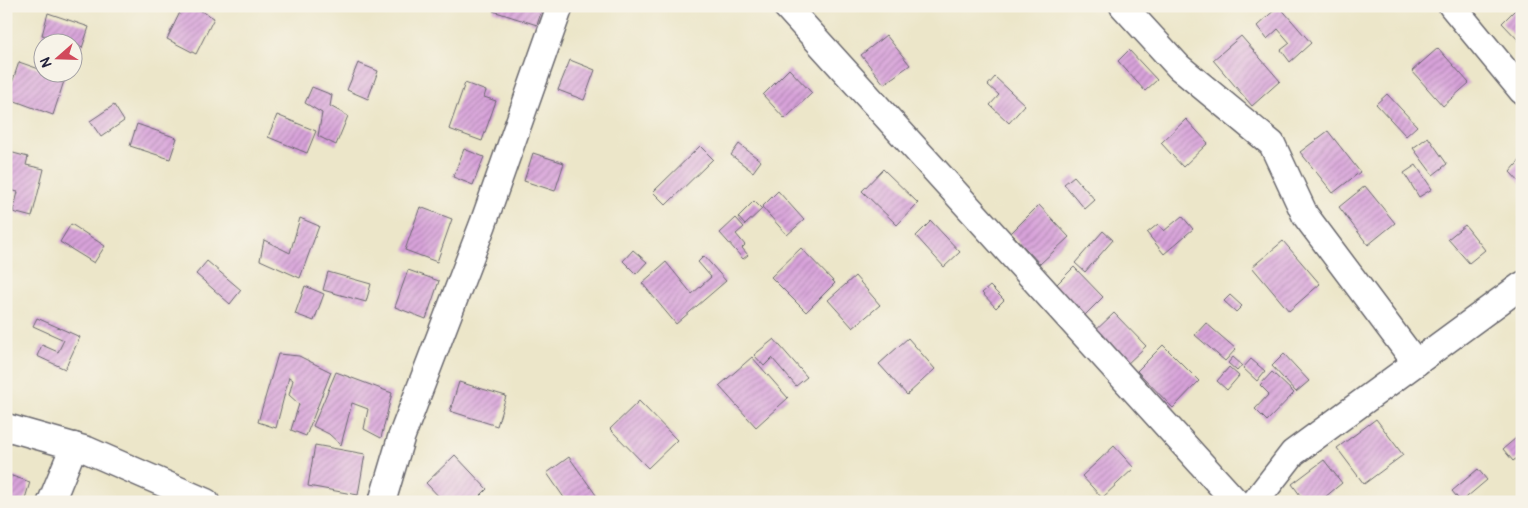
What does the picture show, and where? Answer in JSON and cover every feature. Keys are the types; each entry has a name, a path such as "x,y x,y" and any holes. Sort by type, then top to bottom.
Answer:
{"street":[{"path":"382,502 401,438 483,224 560,6"},
{"path":"786,6 1236,502"},
{"path":"1123,6 1179,67 1272,144 1305,214 1416,363"},
{"path":"1452,6 1522,91"},
{"path":"1255,502 1293,453 1522,285"},
{"path":"6,427 87,450 206,502"},
{"path":"51,502 74,446"}],"building":[{"path":"183,6 192,6 214,18 196,54 167,39"},
{"path":"495,6 543,6 537,25 493,11"},
{"path":"1279,6 1311,43 1290,62 1281,50 1290,43 1278,29 1267,39 1257,26"},
{"path":"1516,9 1522,15 1522,44 1502,23"},
{"path":"48,13 89,27 82,48 82,32 43,32"},
{"path":"886,35 910,65 884,84 861,55"},
{"path":"1241,36 1280,81 1252,106 1213,60"},
{"path":"1438,48 1469,83 1443,106 1412,71"},
{"path":"1129,50 1157,80 1145,91 1118,61"},
{"path":"570,60 595,70 584,100 558,90"},
{"path":"19,62 32,67 32,82 64,82 53,115 7,98"},
{"path":"358,63 378,71 368,99 347,90"},
{"path":"789,69 812,93 785,119 763,95"},
{"path":"995,77 1025,105 1009,123 990,105 999,95 988,85"},
{"path":"465,83 486,91 484,97 496,101 482,141 449,129"},
{"path":"312,87 332,95 330,106 348,116 336,145 318,136 322,113 305,103"},
{"path":"1387,94 1417,126 1406,136 1376,104"},
{"path":"114,105 124,121 101,137 90,121"},
{"path":"277,115 316,131 307,153 268,137"},
{"path":"1186,119 1208,143 1183,167 1161,143"},
{"path":"137,124 177,138 170,159 130,146"},
{"path":"1328,131 1360,172 1333,193 1300,152"},
{"path":"1428,137 1447,164 1433,175 1413,148"},
{"path":"739,144 761,161 753,172 731,155"},
{"path":"700,146 713,159 666,205 653,192"},
{"path":"464,149 484,157 473,185 453,177"},
{"path":"6,151 28,157 26,165 44,169 32,217 13,212 18,192 6,189"},
{"path":"533,153 564,163 555,191 524,181"},
{"path":"1522,158 1522,185 1510,172"},
{"path":"1416,165 1432,189 1419,197 1404,173"},
{"path":"883,169 918,203 897,225 862,191"},
{"path":"1074,176 1095,200 1085,209 1064,184"},
{"path":"1365,186 1395,223 1368,245 1339,207"},
{"path":"778,191 804,220 787,235 762,207"},
{"path":"754,201 762,209 745,225 738,217"},
{"path":"1039,205 1069,237 1040,264 1011,233"},
{"path":"420,207 452,219 437,262 405,250"},
{"path":"1182,216 1193,229 1164,254 1147,233 1158,224 1164,231"},
{"path":"300,218 319,226 300,278 260,260 264,240 290,253"},
{"path":"736,218 744,227 736,234 745,245 742,248 748,255 743,259 720,233"},
{"path":"931,221 960,252 944,267 916,236"},
{"path":"71,224 105,246 94,263 60,242"},
{"path":"1465,225 1485,250 1469,263 1448,239"},
{"path":"1103,231 1113,240 1085,272 1075,263"},
{"path":"1283,241 1320,284 1289,311 1252,267"},
{"path":"801,248 835,283 806,312 771,277"},
{"path":"633,250 647,262 636,274 623,261"},
{"path":"704,256 726,281 676,324 642,283 666,262 692,294 711,277 698,262"},
{"path":"207,261 241,290 230,304 196,274"},
{"path":"1074,267 1103,297 1082,318 1053,288"},
{"path":"408,270 439,281 426,319 395,307"},
{"path":"328,272 371,284 366,302 323,290"},
{"path":"855,276 880,305 853,328 828,300"},
{"path":"305,286 324,294 314,321 295,314"},
{"path":"990,286 1004,300 996,308 982,293"},
{"path":"1230,295 1242,306 1236,312 1224,301"},
{"path":"1114,313 1146,346 1124,367 1092,334"},
{"path":"37,318 80,337 65,369 37,356 42,345 58,352 64,340 33,326"},
{"path":"1206,323 1236,349 1225,361 1195,335"},
{"path":"908,338 935,369 907,395 879,364"},
{"path":"774,339 807,377 796,386 772,358 764,366 754,355"},
{"path":"1163,345 1199,381 1173,408 1137,371"},
{"path":"278,354 299,356 331,372 306,436 291,430 299,404 289,395 293,380 289,377 276,428 258,422"},
{"path":"1284,354 1309,381 1296,392 1272,366"},
{"path":"752,357 788,398 756,427 719,386"},
{"path":"1233,357 1242,365 1237,371 1228,363"},
{"path":"1251,359 1265,371 1257,381 1243,368"},
{"path":"1229,367 1239,376 1227,390 1217,381"},
{"path":"336,372 392,393 381,438 364,429 368,409 352,403 341,445 329,434 313,426"},
{"path":"1272,372 1294,393 1267,421 1255,409 1269,394 1260,385"},
{"path":"459,382 506,396 497,426 450,411"},
{"path":"639,401 677,440 648,468 610,429"},
{"path":"1376,419 1403,455 1364,484 1337,448"},
{"path":"1522,433 1522,454 1513,461 1503,449"},
{"path":"315,445 365,454 358,495 308,486"},
{"path":"1114,446 1134,468 1102,498 1082,476"},
{"path":"455,455 487,489 474,502 444,502 426,483"},
{"path":"569,457 601,502 567,502 547,473"},
{"path":"1324,460 1342,483 1319,502 1305,502 1292,484"},
{"path":"1478,469 1487,480 1461,502 1452,491"},
{"path":"6,474 30,482 24,502 6,502"}]}
